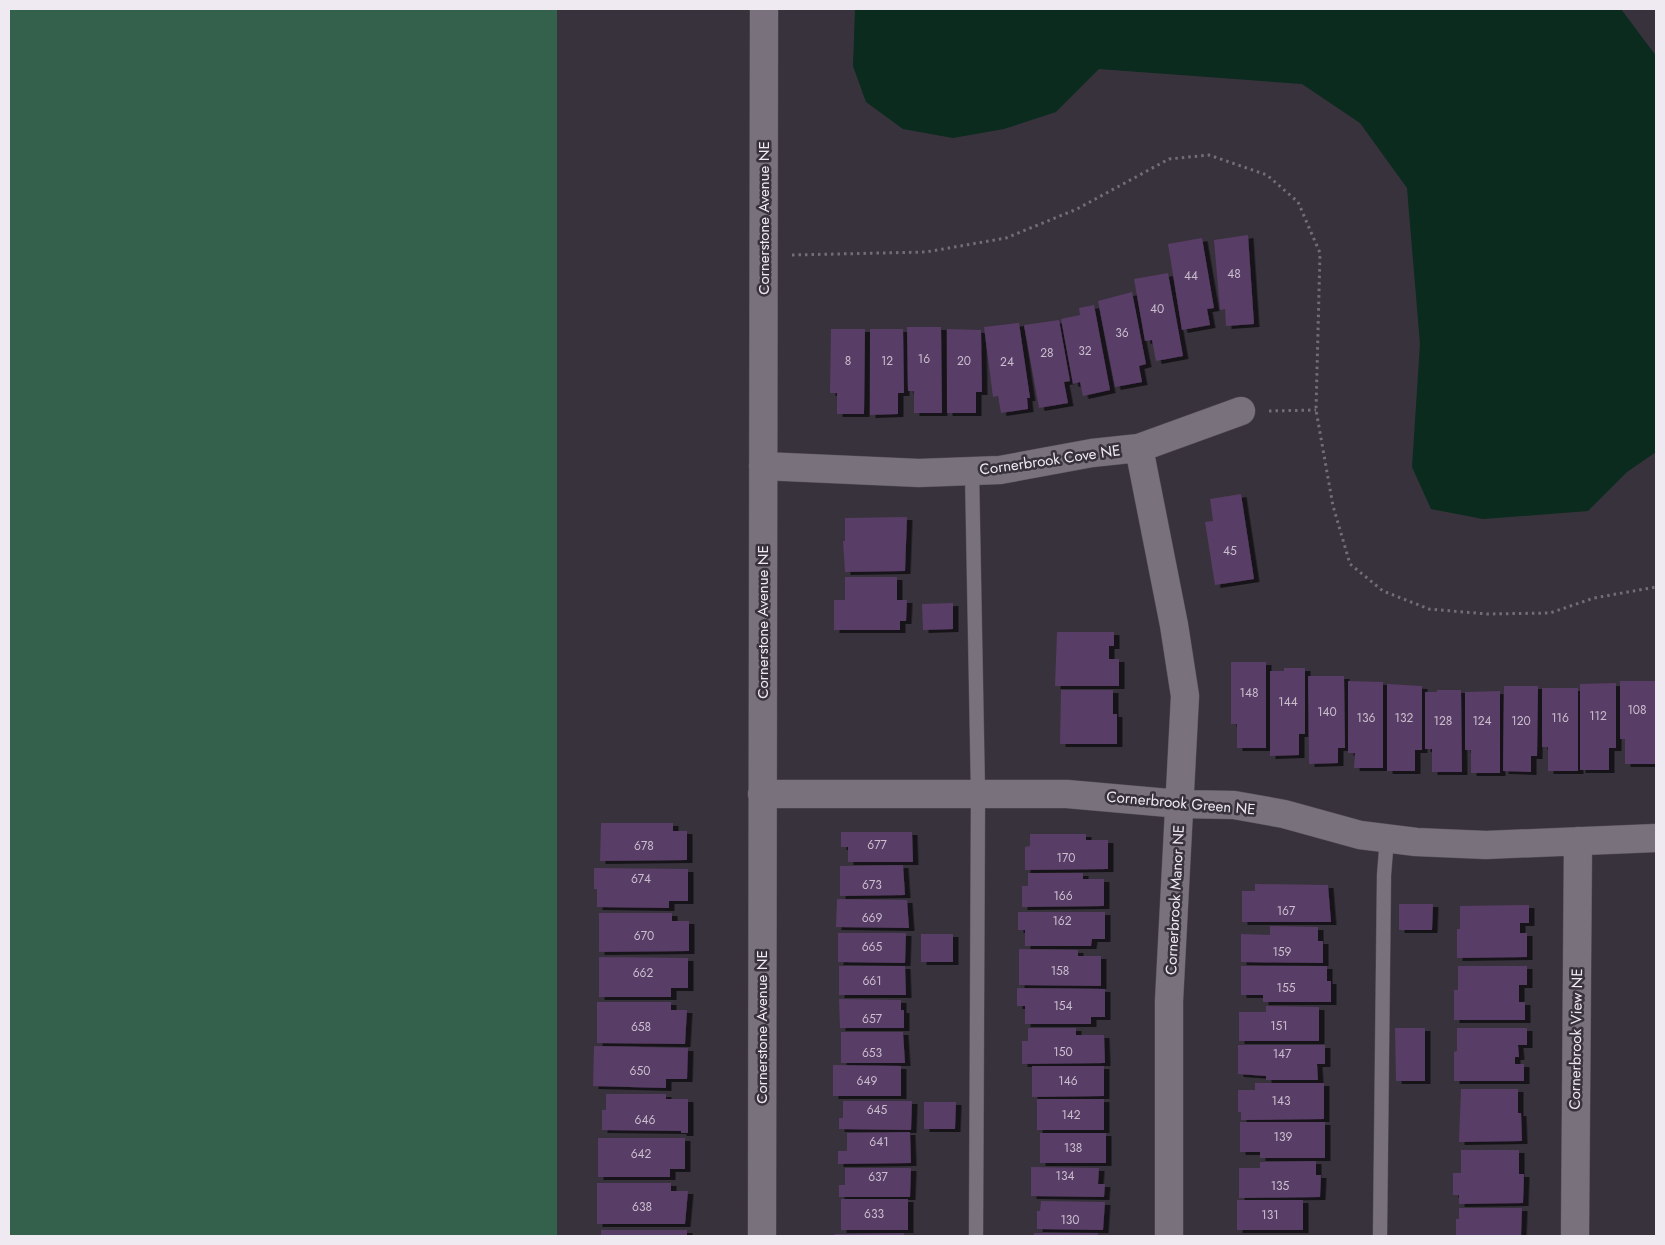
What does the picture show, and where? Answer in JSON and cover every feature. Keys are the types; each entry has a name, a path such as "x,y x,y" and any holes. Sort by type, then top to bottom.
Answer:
{"street":[{"name":"Cornerstone Avenue NE","path":"762,1236 764,9"},
{"name":"Cornerbrook Cove NE","path":"763,466 919,474 1000,470 1092,453 1139,448 1241,411"},
{"name":"Cornerbrook Manor NE","path":"1139,448 1174,625 1185,696 1169,1001 1169,1236"},
{"name":"Cornerbrook Green NE","path":"762,794 1067,794 1180,804 1234,805 1284,814 1360,835 1416,842 1486,845 1656,838"},
{"name":"Cornerbrook View NE","path":"1575,1236 1578,841"}],"lane":[{"path":"972,471 978,793 976,1236"},
{"path":"1380,1236 1384,875 1387,838"}],"path":[{"path":"764,255 926,252 1006,238 1077,209 1169,159 1209,156 1267,175 1298,202 1320,253 1316,410 1333,506 1350,564 1382,591 1429,609 1486,614 1550,613 1594,598 1656,587"},
{"path":"1241,411 1316,410"}],"shaded area":[{"path":"9,9 557,9 557,1236 9,1236"},
{"path":"855,9 1621,9 1656,56 1656,452 1627,472 1588,511 1483,519 1431,509 1412,467 1420,344 1407,188 1360,123 1302,84 1099,69 1056,112 1004,129 953,138 903,129 866,102 853,66"}],"building":[{"path":"1248,235 1254,324 1226,326 1225,309 1220,310 1214,240"},
{"path":"1202,238 1214,308 1207,309 1210,325 1182,330 1168,244"},
{"path":"1168,273 1183,356 1156,361 1152,340 1145,341 1134,279"},
{"path":"1132,292 1146,364 1139,366 1142,382 1115,387 1098,301"},
{"path":"1094,305 1110,390 1083,396 1080,382 1073,384 1061,319 1080,315 1079,308"},
{"path":"1059,320 1070,381 1064,382 1068,403 1039,408 1024,325"},
{"path":"1019,323 1030,398 1027,398 1028,409 1001,413 998,396 993,397 984,327"},
{"path":"907,327 941,327 942,413 914,413 914,391 908,391"},
{"path":"831,329 865,329 864,414 837,414 837,393 830,393"},
{"path":"870,329 903,329 904,393 898,393 898,414 870,415"},
{"path":"947,329 981,330 982,392 976,392 976,413 947,413"},
{"path":"1241,494 1254,579 1215,585 1205,522 1213,521 1210,499"},
{"path":"907,517 905,571 845,572 843,541 845,541 845,518"},
{"path":"845,577 897,577 897,600 907,600 906,621 900,621 900,630 834,630 834,600 845,600"},
{"path":"953,603 953,629 923,630 922,604"},
{"path":"1057,632 1114,632 1114,646 1109,646 1109,659 1119,659 1119,686 1055,686"},
{"path":"1231,662 1266,662 1266,748 1237,748 1237,724 1231,724"},
{"path":"1284,668 1305,668 1305,734 1299,734 1299,755 1270,756 1270,671 1284,671"},
{"path":"1308,676 1344,676 1345,748 1338,748 1338,763 1309,764"},
{"path":"1348,681 1383,682 1383,768 1354,768 1355,753 1348,753"},
{"path":"1620,681 1655,681 1655,764 1625,764 1625,739 1620,739"},
{"path":"1616,683 1616,748 1609,748 1609,770 1580,770 1580,684"},
{"path":"1387,684 1422,686 1422,750 1415,750 1415,771 1387,771"},
{"path":"1504,686 1538,686 1537,756 1531,756 1531,772 1503,771"},
{"path":"1542,688 1578,688 1578,771 1548,771 1548,747 1542,747"},
{"path":"1061,690 1113,690 1113,714 1117,714 1117,744 1060,744"},
{"path":"1437,690 1461,690 1462,772 1432,772 1432,749 1425,749 1425,692 1437,692"},
{"path":"1500,691 1500,773 1471,773 1471,750 1465,750 1465,692"},
{"path":"601,823 673,823 673,831 687,831 687,860 600,861"},
{"path":"841,832 912,832 913,862 848,862 848,847 841,847"},
{"path":"1030,834 1086,834 1086,840 1108,840 1108,869 1025,870 1025,847 1030,846"},
{"path":"903,865 905,895 840,896 840,866"},
{"path":"594,868 688,869 688,901 669,901 669,908 597,907 597,889 594,889"},
{"path":"1028,873 1083,873 1083,879 1104,879 1104,906 1022,907 1022,886 1028,886"},
{"path":"1255,884 1328,885 1331,922 1242,922 1242,891 1255,891"},
{"path":"837,899 907,900 909,928 836,927"},
{"path":"1399,904 1433,904 1432,930 1399,930"},
{"path":"1529,905 1529,923 1520,923 1520,933 1527,933 1527,957 1457,958 1457,929 1460,929 1460,906"},
{"path":"1018,912 1105,912 1105,939 1092,939 1091,946 1025,946 1025,930 1018,930"},
{"path":"599,913 672,913 672,921 689,921 689,951 599,952"},
{"path":"1270,926 1318,927 1318,941 1323,941 1323,963 1241,962 1241,934 1270,935"},
{"path":"838,933 906,933 905,963 838,962"},
{"path":"921,934 953,934 953,962 921,962"},
{"path":"1019,949 1078,950 1078,956 1101,956 1101,986 1019,985"},
{"path":"599,957 688,958 688,988 671,988 671,997 599,997"},
{"path":"839,966 905,966 906,995 839,995"},
{"path":"1241,966 1327,966 1327,981 1331,981 1331,1002 1263,1002 1263,995 1241,995"},
{"path":"1458,966 1527,966 1527,985 1519,985 1519,1002 1525,1002 1525,1020 1454,1020 1454,990 1458,990"},
{"path":"1017,988 1105,989 1105,1017 1091,1017 1091,1024 1025,1024 1025,1006 1017,1006"},
{"path":"839,999 901,1000 901,1010 904,1010 904,1028 840,1028"},
{"path":"597,1002 671,1002 671,1010 687,1010 685,1044 597,1043"},
{"path":"1266,1006 1319,1007 1319,1041 1239,1041 1239,1012 1266,1012"},
{"path":"1028,1028 1076,1028 1076,1035 1104,1035 1105,1063 1022,1064 1022,1041 1028,1041"},
{"path":"1395,1028 1425,1028 1425,1081 1396,1081"},
{"path":"1457,1028 1527,1028 1527,1045 1518,1045 1519,1057 1515,1057 1515,1064 1524,1064 1524,1081 1454,1081 1454,1052 1457,1051"},
{"path":"841,1032 903,1032 905,1063 841,1063"},
{"path":"1238,1045 1325,1045 1325,1064 1317,1064 1318,1080 1266,1080 1266,1076 1238,1074"},
{"path":"594,1046 688,1048 687,1079 666,1079 666,1088 593,1086"},
{"path":"833,1065 901,1066 901,1096 833,1096"},
{"path":"1032,1066 1104,1066 1104,1096 1032,1097"},
{"path":"1255,1083 1324,1083 1324,1119 1241,1120 1241,1112 1238,1112 1238,1090 1255,1090"},
{"path":"1461,1089 1518,1089 1518,1113 1521,1113 1522,1141 1459,1142"},
{"path":"606,1094 666,1094 666,1099 688,1099 688,1133 681,1133 681,1131 602,1130 602,1110 606,1110"},
{"path":"1037,1099 1104,1099 1104,1130 1037,1130"},
{"path":"843,1101 912,1101 911,1130 839,1129 839,1118 843,1118"},
{"path":"924,1102 956,1102 955,1129 924,1129"},
{"path":"1240,1122 1325,1122 1325,1158 1260,1158 1260,1152 1240,1152"},
{"path":"910,1132 911,1163 838,1164 838,1151 847,1151 847,1133"},
{"path":"1040,1133 1106,1133 1106,1163 1040,1163"},
{"path":"598,1138 685,1138 685,1169 670,1169 670,1177 598,1177"},
{"path":"1461,1150 1519,1150 1519,1174 1524,1174 1523,1203 1459,1204 1459,1195 1453,1195 1453,1173 1461,1173"},
{"path":"1316,1161 1316,1175 1321,1175 1320,1197 1239,1198 1239,1168 1260,1168 1260,1162"},
{"path":"1031,1167 1099,1168 1098,1184 1105,1184 1104,1197 1031,1196"},
{"path":"845,1168 911,1168 910,1197 839,1197 839,1185 845,1185"},
{"path":"597,1183 671,1183 671,1191 688,1191 685,1224 597,1224"},
{"path":"841,1199 908,1199 908,1230 841,1230"},
{"path":"1237,1200 1303,1200 1303,1230 1237,1230"},
{"path":"1041,1201 1105,1202 1103,1230 1037,1229 1037,1211 1040,1211"},
{"path":"1459,1208 1522,1208 1521,1236 1456,1236 1456,1219 1459,1219"},
{"path":"601,1230 687,1230 687,1236 601,1236"},
{"path":"904,1233 904,1236 835,1236 834,1234"},
{"path":"1034,1233 1098,1233 1098,1236 1034,1236"}]}
